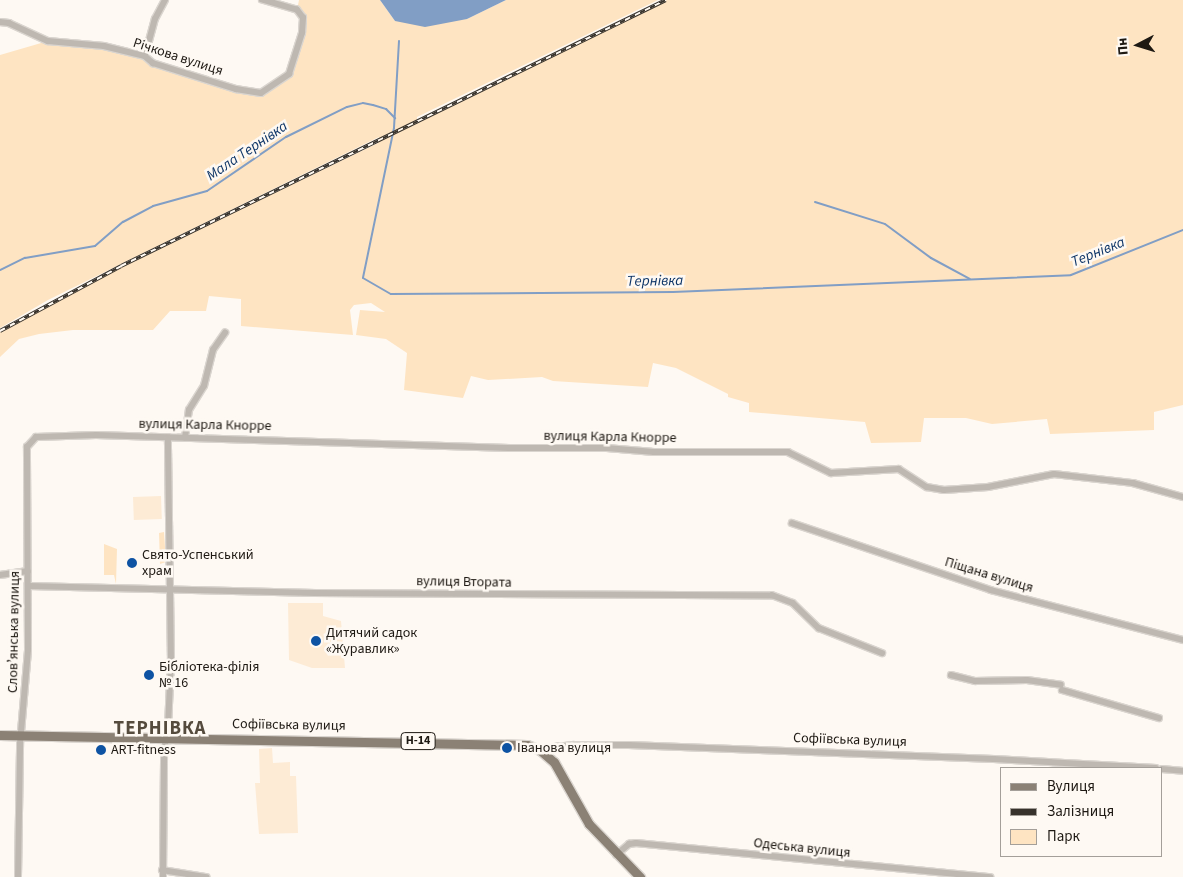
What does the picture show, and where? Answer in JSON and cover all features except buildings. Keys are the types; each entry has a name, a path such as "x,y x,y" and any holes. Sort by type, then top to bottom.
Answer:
{"main road":[{"name":"Софіївська вулиця","path":"0,735 478,742 527,745 545,753"},
{"path":"545,753 558,768 589,824 616,855 640,877"}],"street":[{"path":"145,56 155,19 165,0"},
{"name":"Річкова вулиця","path":"0,22 10,23 48,41 104,46 145,56 153,63 261,93 289,74 302,33 302,18 297,10 262,0"},
{"path":"185,438 189,410 204,386 213,350 225,333"},
{"name":"вулиця Карла Кнорре","path":"27,447 36,437 96,434 168,438 509,448 607,448 654,452 788,452 831,473 899,469 927,487 944,490 988,487 1054,474 1133,482 1183,497"},
{"path":"162,877 162,798 171,662 168,438"},
{"name":"Словʼянська вулиця","path":"18,877 29,586 27,447"},
{"name":"Піщана вулиця","path":"792,523 991,590 1183,640"},
{"path":"0,575 28,571"},
{"name":"вулиця Втората","path":"29,586 171,591 688,597 772,595 793,603 819,628 882,653"},
{"path":"951,675 975,681 1027,680 1062,688 1159,718"},
{"name":"Софіївська вулиця","path":"545,753 550,748 565,746 629,746 994,759 1138,767"},
{"path":"1163,769 1183,771"},
{"name":"Одеська вулиця","path":"616,855 628,844 636,843 990,877"},
{"path":"162,870 206,877"}],"shaded area":[{"path":"161,496 162,519 134,520 133,497"},
{"name":"Дитячий садок «Журавлик»","path":"288,603 323,603 323,616 341,621 345,668 312,668 289,660"},
{"path":"272,748 273,763 290,762 290,776 296,776 298,833 259,834 255,783 260,783 259,749"}],"green space":[{"path":"299,0 380,0 395,21 467,19 506,0 658,0 417,117 417,123 667,0 1183,0 1183,405 1154,412 1154,430 1050,434 1047,419 992,424 966,418 924,418 921,442 871,443 865,422 749,412 749,403 728,397 728,394 676,368 653,363 648,387 553,381 542,377 488,380 471,376 463,398 404,390 407,353 386,339 356,335 360,310 385,312 371,303 354,305 350,310 353,335 241,326 241,299 209,296 206,311 170,311 153,330 73,330 39,334 19,339 0,357 0,332 13,324 121,267 378,143 379,137 48,300 0,328 0,55 48,41 104,47 250,94 261,94 272,90 290,75 306,19 297,10"},
{"path":"164,532 166,562 160,564 159,533"},
{"path":"104,544 117,549 116,584 114,575 104,575"}],"water":[{"path":"380,0 506,0 467,19 425,27 395,21"}],"waterway":[{"name":"Тернівка","path":"399,41 394,128 363,278 391,294 673,292 1071,275 1183,230"},
{"name":"Мала Тернівка","path":"0,270 25,258 95,246 123,222 153,206 207,191 286,137 347,107 363,103 373,105 386,109 395,118"},
{"path":"815,202 885,224 931,258 970,279"}],"railway":[{"path":"0,331 121,266 666,0"}],"place":[{"name":"Свято-Успенський храм","path":"132,563"},
{"name":"Дитячий садок «Журавлик»","path":"316,641"},
{"name":"Бібліотека-філія № 16","path":"149,675"},
{"name":"Іванова вулиця","path":"507,748"},
{"name":"ART-fitness","path":"101,750"}],"district":[{"name":"ТЕРНІВКА","path":"160,729"}]}
